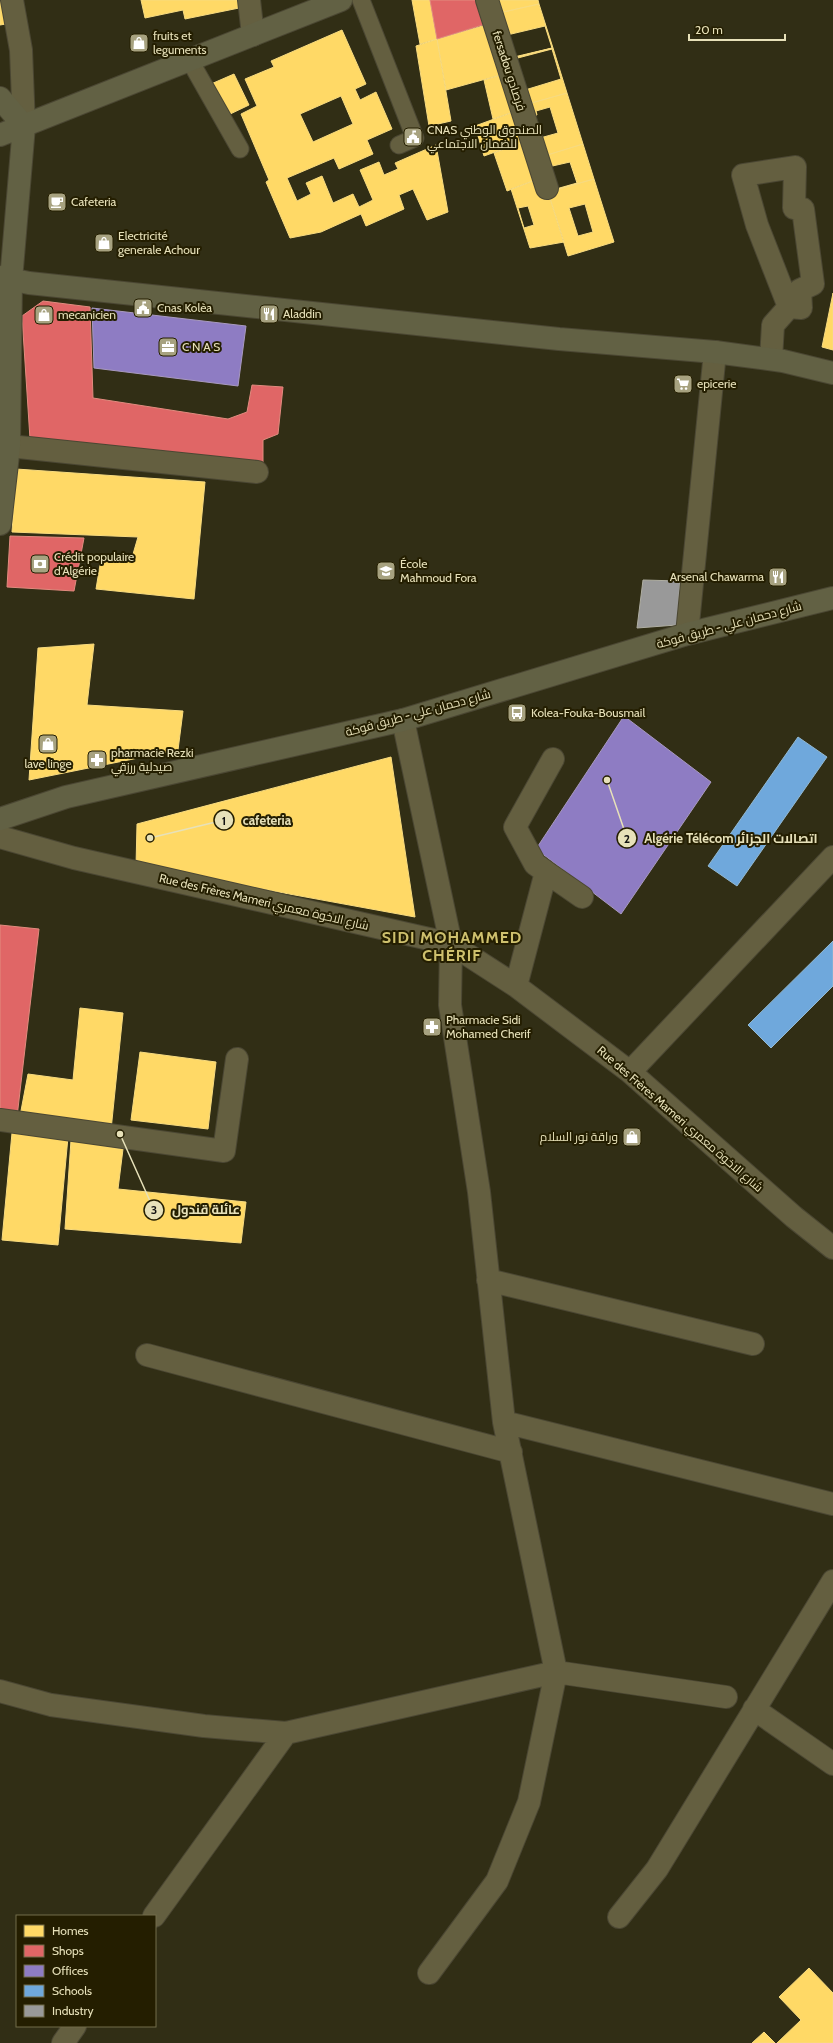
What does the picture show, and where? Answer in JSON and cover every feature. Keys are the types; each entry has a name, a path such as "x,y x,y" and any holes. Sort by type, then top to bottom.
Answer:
{"main road":[{"path":"0,135 341,0"},
{"path":"0,98 24,126 5,278 9,446 0,524"},
{"path":"5,278 559,339 715,352 771,359 833,373"},
{"name":"شارع دحمان علي - طريق فوكة","path":"0,819 66,797 403,720 687,634 833,598"}],"street":[{"path":"12,0 21,50 24,126"},
{"path":"249,0 253,35"},
{"name":"fersadou فرصادو","path":"486,0 547,188"},
{"path":"795,167 794,208 804,209 813,284 800,290 801,308 789,307 757,225 743,175 795,167"},
{"path":"771,359 773,325 789,307"},
{"path":"687,634 715,352"},
{"path":"9,446 257,472"},
{"path":"403,720 451,944 450,1005 479,1192 504,1422 556,1672 528,1802 497,1881 429,1973"},
{"path":"553,759 515,827 535,864 582,897"},
{"name":"Rue des Frères Mameri شارع الاخوة معمري","path":"0,837 74,858 451,944 516,986 630,1072 794,1217 833,1248"},
{"path":"630,1072 833,857"},
{"path":"516,986 546,872"},
{"path":"0,1120 224,1151 237,1059"},
{"path":"488,1280 753,1344"},
{"path":"147,1355 511,1452"},
{"path":"504,1422 833,1504"},
{"path":"619,1917 657,1869 833,1582"},
{"path":"0,1691 52,1705 204,1726 286,1733 556,1672 726,1697"},
{"path":"754,1709 833,1764"},
{"path":"155,1915 286,1733"},
{"path":"63,2043 74,2027"}],"lane":[{"path":"361,0 415,138 399,145"},
{"path":"189,59 240,149"}],"building: Homes":[{"path":"0,0 7,0 12,23 0,25"},
{"path":"141,0 242,0 244,7 185,19 183,10 145,18"},
{"path":"412,0 430,0 437,39 420,44"},
{"path":"495,0 538,0 539,4 499,13"},
{"path":"539,4 553,48 513,58 499,13","holes":["545,26 552,48 514,57 507,35"]},
{"path":"489,24 504,74 446,90 437,39"},
{"path":"342,30 366,84 355,89 360,100 376,92 392,129 367,140 373,154 339,169 334,158 287,178 297,201 311,194 306,183 322,176 333,203 353,194 359,207 373,200 360,170 379,162 384,175 398,169 395,163 436,145 448,212 427,220 413,189 399,195 404,209 366,226 361,214 321,232 290,238 266,182 269,180 241,114 257,106 245,79 274,67 271,61","holes":["341,96 353,124 313,142 300,114"]},
{"path":"437,39 451,121 429,126 416,46"},
{"path":"553,48 567,93 528,104 513,58","holes":["552,49 561,79 525,90 514,59"]},
{"path":"234,74 249,105 226,116 211,84"},
{"path":"504,74 516,111 493,119 484,80"},
{"path":"567,93 583,144 544,156 528,104","holes":["550,107 558,133 540,138 533,116 537,115 536,111"]},
{"path":"516,111 526,141 484,156 475,126"},
{"path":"526,141 538,179 507,191 494,153"},
{"path":"583,144 594,179 555,190 544,156","holes":["570,162 577,183 556,189 548,167"]},
{"path":"538,179 548,192 564,242 530,248 511,189","holes":["528,206 534,225 524,228 518,208"]},
{"path":"594,179 614,242 568,256 548,192","holes":["585,204 593,232 578,236 569,208"]},
{"path":"833,293 833,350 822,347"},
{"path":"16,469 205,482 194,599 96,589 101,559 131,561 138,537 12,532"},
{"path":"94,644 87,705 183,711 178,750 29,780 38,648"},
{"path":"391,757 415,917 136,866 137,824"},
{"path":"80,1008 123,1013 111,1130 20,1116 28,1074 73,1080"},
{"path":"140,1052 216,1062 208,1129 131,1120"},
{"path":"12,1133 68,1137 58,1245 2,1240"},
{"path":"71,1140 123,1149 118,1189 246,1202 241,1243 65,1229"},
{"path":"809,1968 833,1993 833,2043 777,2043 801,2020 779,1997"},
{"path":"764,2032 775,2043 752,2043"}],"building: Shops":[{"path":"430,0 481,0 489,23 437,39"},
{"path":"43,301 90,307 93,398 228,419 247,412 252,385 283,387 278,434 263,440 263,467 30,439 22,316"},
{"path":"10,536 84,538 74,591 7,587"},
{"path":"0,925 39,929 17,1117 0,1115"}],"building: Offices":[{"name":"C N A S","path":"92,308 246,326 238,386 94,368"},
{"path":"624,716 711,782 621,914 536,849"}],"building: Schools":[{"path":"798,737 827,757 737,886 708,866"},
{"path":"833,941 833,986 771,1048 748,1025"}],"building: Industry":[{"path":"643,580 680,581 677,625 637,628"}],"place":[{"name":"fruits et leguments","path":"139,43"},
{"name":"CNAS الصندوق الوطني للضمان الاجتماعي","path":"413,137"},
{"name":"Cafeteria","path":"57,202"},
{"name":"Electricité generale Achour","path":"104,243"},
{"name":"Cnas Kolèa","path":"143,308"},
{"name":"Aladdin","path":"269,314"},
{"name":"mecanicien","path":"44,315"},
{"name":"C N A S","path":"168,347"},
{"name":"epicerie","path":"683,384"},
{"name":"Crédit populaire d'Algérie","path":"40,564"},
{"name":"École Mahmoud Fora","path":"386,571"},
{"name":"Arsenal Chawarma","path":"778,577"},
{"name":"Kolea-Fouka-Bousmail","path":"517,713"},
{"name":"lave linge","path":"48,744"},
{"name":"pharmacie Rezki صيدلية ررزقي","path":"97,760"},
{"name":"Algérie Télécom اتصالات الجزائر","path":"607,780"},
{"name":"cafeteria","path":"150,838"},
{"name":"Pharmacie Sidi Mohamed Cherif","path":"432,1027"},
{"name":"عائلة قندول","path":"120,1134"},
{"name":"وراقة نور السلام","path":"632,1137"}],"district":[{"name":"SIDI MOHAMMED CHÉRIF","path":"452,946"}]}
